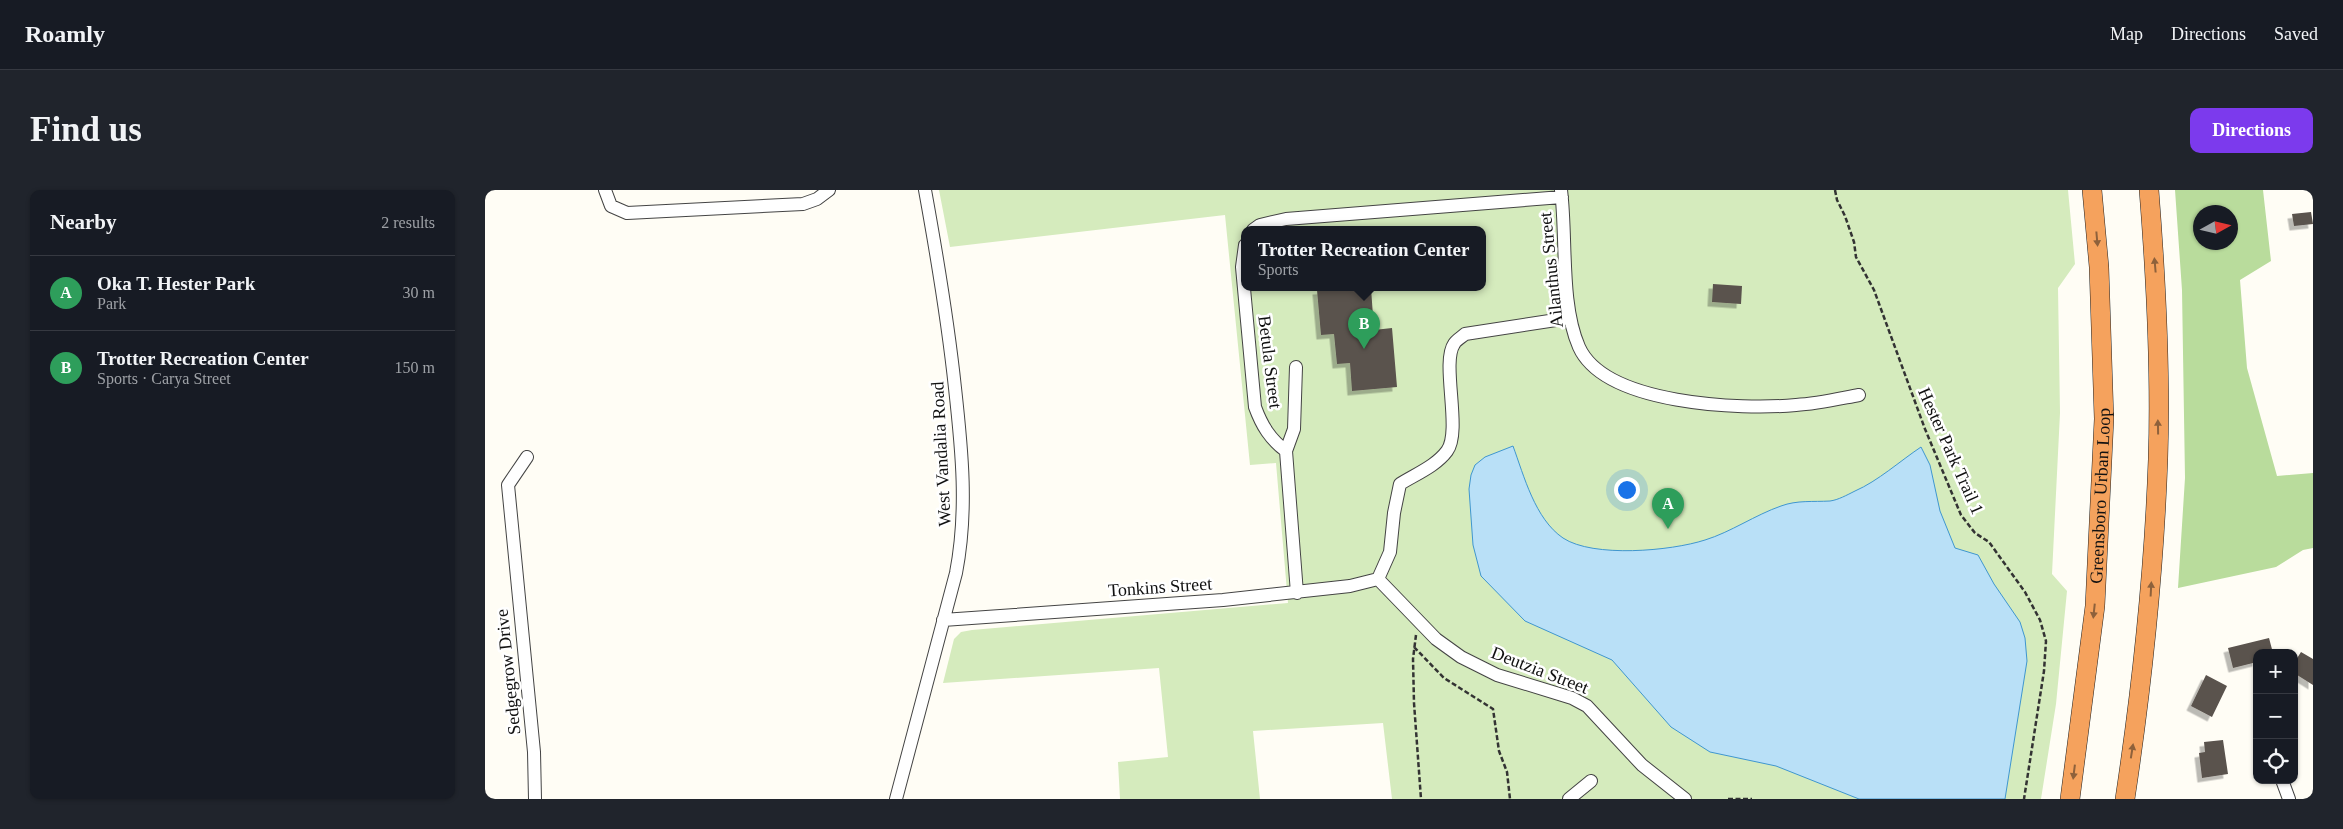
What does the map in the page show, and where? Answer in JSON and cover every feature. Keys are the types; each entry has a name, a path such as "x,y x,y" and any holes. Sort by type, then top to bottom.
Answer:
{"highway":[{"name":"Greensboro Urban Loop","path":"2070,799 2095,606 2104,419 2099,267 2093,190"},
{"path":"2125,799 2137,719 2151,598 2158,458 2157,289 2149,190"}],"street":[{"path":"605,190 611,206 627,213 803,204 817,199 829,190"},
{"name":"West Vandalia Road","path":"896,799 956,573 963,539 964,499 959,420 945,300 925,190"},
{"path":"1259,226 1286,219 1561,193"},
{"name":"Ailanthus Street","path":"1561,193 1569,318 1579,349 1599,372 1621,385 1643,392 1740,407 1795,406 1859,395"},
{"name":"Betula Street","path":"1244,291 1255,407 1263,428 1274,442 1286,452"},
{"path":"1378,579 1390,552 1394,513 1400,484 1439,461 1449,449 1452,426 1450,362 1453,345 1465,334 1569,318"},
{"path":"1296,367 1295,429 1286,452 1297,593"},
{"name":"Sedgegrow Drive","path":"527,457 508,485 533,743 535,799"},
{"name":"Tonkins Street","path":"943,620 1223,600 1350,586 1378,579"},
{"name":"Deutzia Street","path":"1378,579 1436,639 1461,657 1497,675 1572,698 1587,706 1642,765 1685,799"},
{"path":"1569,799 1591,781"},
{"path":"2283,784 2289,799"}],"path":[{"name":"Hester Park Trail 1","path":"1835,190 1837,200 1845,216 1856,257 1874,290 1918,411 1961,515 1975,533 1989,542 2025,592 2040,620 2046,641 2044,671 2024,799"},
{"path":"1421,799 1414,703 1414,647 1444,678 1493,709 1499,751 1507,772 1510,799"},
{"path":"1728,799 1752,799"}],"green space":[{"path":"939,190 2068,190 2075,264 2058,288 2060,413 2052,574 2067,591 2056,704 2041,799 1392,799 1383,723 1253,731 1260,799 1120,799 1118,762 1168,757 1159,668 943,683 954,639 961,632 1288,603 1276,463 1250,465 1225,215 950,247"},
{"path":"2175,190 2263,190 2271,261 2240,280 2247,368 2277,476 2313,473 2313,548 2303,550 2276,567 2178,588 2185,478 2182,290"}],"water":[{"path":"1513,446 1532,496 1545,520 1553,530 1563,538 1576,544 1593,548 1633,551 1690,544 1715,537 1787,504 1830,501 1839,498 1864,487 1921,447 1930,465 1940,511 1955,548 1978,555 1994,584 2020,622 2025,638 2027,661 2005,799 1859,799 1776,766 1710,752 1671,727 1612,660 1525,621 1481,576 1473,545 1469,489 1471,475 1475,465 1485,457"}],"building":[{"path":"2311,212 2313,224 2294,226 2292,214"},
{"path":"1713,284 1742,286 1741,304 1712,302"},
{"path":"1317,291 1371,291 1374,330 1392,328 1397,387 1352,391 1350,363 1337,364 1334,334 1321,335"},
{"path":"2269,638 2272,649 2253,649 2253,663 2233,668 2228,648"},
{"path":"2301,652 2313,659 2313,685 2298,676 2298,657"},
{"path":"2206,675 2227,686 2212,717 2191,706"},
{"path":"2223,740 2228,774 2202,778 2199,753 2205,752 2204,742"}],"place":[{"name":"Trotter Recreation Center","path":"1364,349"},
{"name":"Oka T. Hester Park","path":"1668,529"}]}
